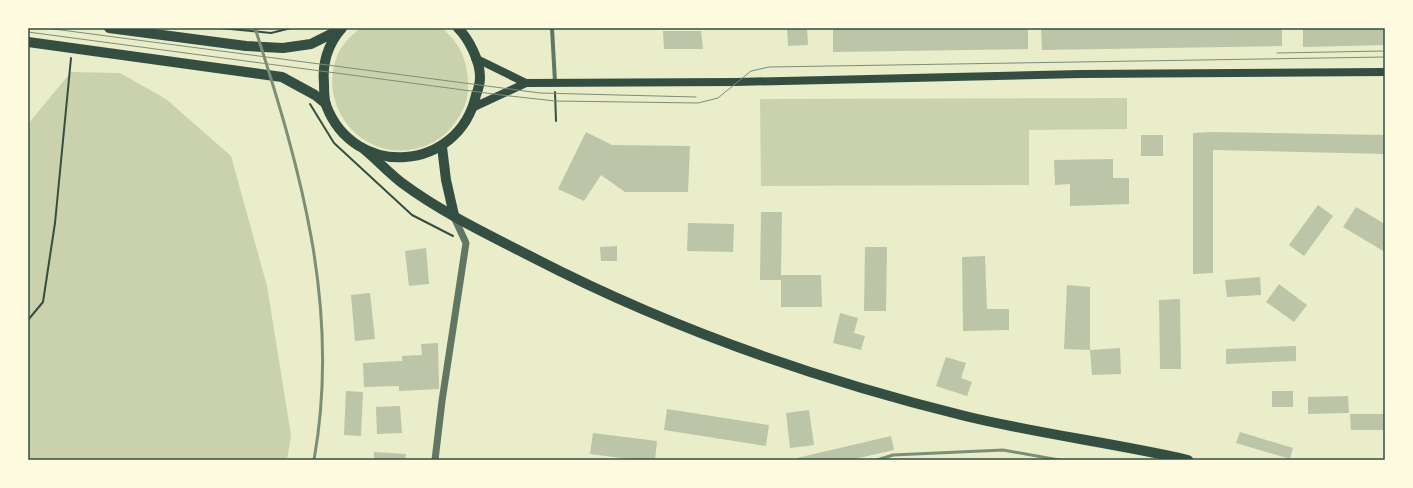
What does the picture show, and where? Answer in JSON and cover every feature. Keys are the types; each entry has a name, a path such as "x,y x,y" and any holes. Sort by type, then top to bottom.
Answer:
{"main road":[{"path":"109,28 246,46 282,48 311,44 341,29"},
{"path":"365,150 391,158 417,157 442,147 461,130 474,108 480,77 469,43 458,28"},
{"path":"341,29 328,50 323,64 326,104 335,122 348,138 428,201 572,278 636,307 753,353 850,384 965,416 1188,460"},
{"path":"28,42 282,77 314,94 326,104"},
{"path":"475,58 526,83"},
{"path":"474,108 526,83 736,82 1081,74 1385,72"},
{"path":"442,147 446,180 454,215"}],"street":[{"path":"552,28 554,83"},
{"path":"435,460 442,401 466,243 454,215"}],"path":[{"path":"220,28 271,33 291,28"},
{"path":"28,320 43,302 54,223 71,47"},
{"path":"64,57 79,59"},
{"path":"554,83 556,121"},
{"path":"309,104 334,143 412,215 466,243"}],"green space":[{"path":"360,28 441,28 454,40 459,47 465,63 468,79 468,94 460,115 443,136 434,142 419,148 395,150 378,147 362,139 350,127 340,112 334,96 332,78 336,59 340,50 349,38"},
{"path":"71,72 120,73 166,99 231,156 267,286 291,435 287,460 28,460 28,124"},
{"path":"1127,98 1127,129 1029,130 1029,185 761,186 760,99"}],"building":[{"path":"787,28 807,28 808,45 788,46"},
{"path":"1028,28 1028,49 833,52 833,29"},
{"path":"1041,28 1282,28 1282,46 1042,50"},
{"path":"1303,28 1385,28 1385,45 1303,47"},
{"path":"663,31 701,31 703,49 664,49"},
{"path":"586,132 612,145 690,146 688,192 625,192 601,175 584,201 558,189"},
{"path":"1213,132 1385,135 1385,154 1213,150 1213,273 1193,274 1193,133"},
{"path":"1141,135 1163,135 1163,156 1141,156"},
{"path":"1113,159 1113,178 1129,178 1129,204 1070,206 1070,184 1055,185 1054,160"},
{"path":"1318,205 1333,216 1304,256 1289,245"},
{"path":"1356,207 1385,224 1385,252 1343,227"},
{"path":"761,212 782,212 781,275 821,275 822,307 781,307 781,280 760,280"},
{"path":"688,223 734,224 733,252 687,251"},
{"path":"617,246 617,261 601,261 600,247"},
{"path":"865,247 887,247 886,311 864,311"},
{"path":"426,248 429,284 409,286 405,251"},
{"path":"985,256 987,309 1009,309 1009,330 963,331 962,257"},
{"path":"1260,277 1261,295 1227,297 1225,280"},
{"path":"1279,284 1307,305 1294,322 1266,302"},
{"path":"1067,285 1090,287 1090,350 1064,349"},
{"path":"370,293 375,339 355,341 351,295"},
{"path":"1180,299 1181,369 1160,369 1159,300"},
{"path":"840,313 858,318 854,333 865,336 861,350 833,343"},
{"path":"438,343 439,389 399,391 399,386 364,387 363,363 402,361 402,356 422,355 421,344"},
{"path":"1296,346 1296,361 1226,364 1226,349"},
{"path":"1120,348 1121,374 1092,375 1090,350"},
{"path":"946,357 966,363 961,378 972,382 967,396 936,386"},
{"path":"346,391 363,392 361,436 344,435"},
{"path":"1272,391 1293,391 1293,407 1272,407"},
{"path":"1348,396 1349,413 1308,414 1308,397"},
{"path":"400,406 402,433 377,434 376,407"},
{"path":"667,409 769,425 766,446 664,430"},
{"path":"809,410 814,445 790,448 786,413"},
{"path":"1350,414 1385,414 1385,430 1351,430"},
{"path":"1240,432 1293,448 1290,459 1236,443"},
{"path":"593,433 657,441 655,460 637,460 590,454"},
{"path":"891,436 894,450 850,460 798,460 797,458"},
{"path":"374,452 406,454 405,460 374,460"}],"tram line":[{"path":"46,28 540,93 696,97"},
{"path":"28,32 555,101 698,103 718,98 751,71 769,67 1385,57"},
{"path":"1277,53 1385,51"}],"railway":[{"path":"255,28 287,135 301,188 312,241 319,295 323,349 321,404 314,460"},
{"path":"877,460 893,455 1003,450 1059,460"}]}
